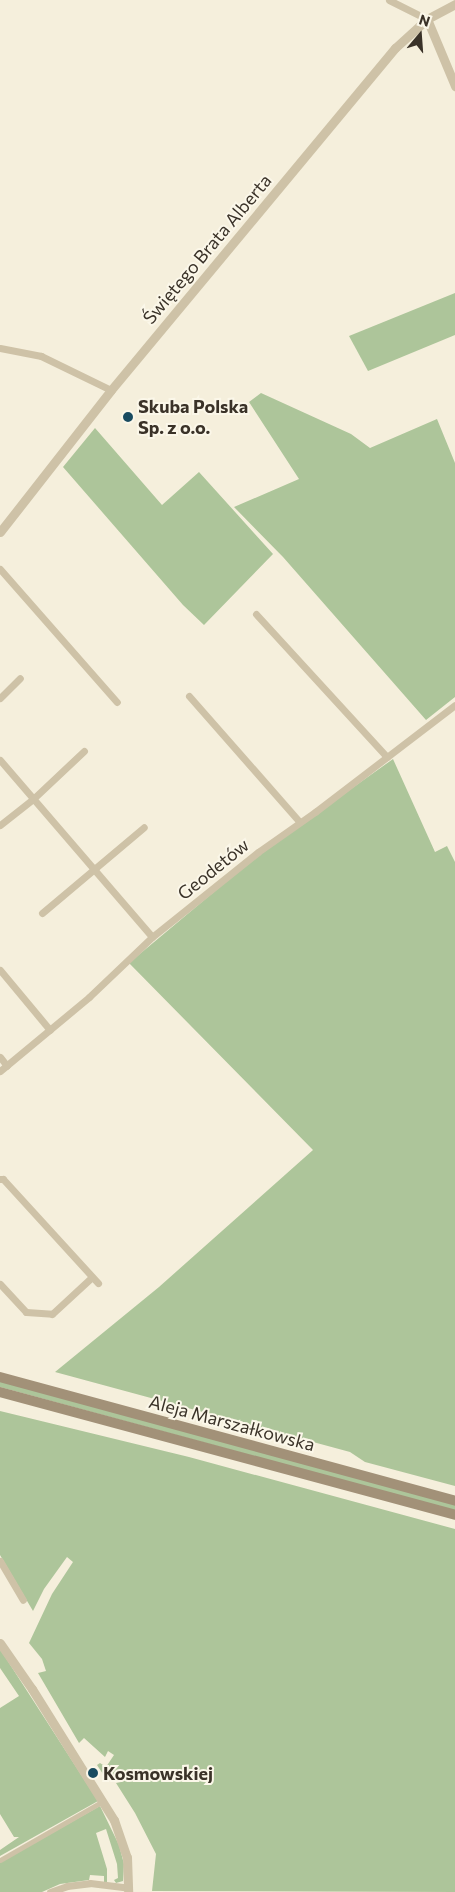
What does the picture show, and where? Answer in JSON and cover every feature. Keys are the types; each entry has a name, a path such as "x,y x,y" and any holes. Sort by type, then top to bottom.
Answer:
{"main road":[{"name":"Aleja Marszałkowska","path":"0,1377 455,1501"},
{"name":"Aleja Marszałkowska","path":"0,1392 455,1515"}],"street":[{"path":"389,0 427,20 455,86"},
{"name":"Świętego Brata Alberta","path":"0,532 111,390 395,48 427,20 455,4"},
{"path":"0,348 41,356 111,390"},
{"path":"0,569 117,702"},
{"path":"256,614 387,757"},
{"path":"0,698 20,678"},
{"path":"189,696 299,821"},
{"name":"Geodetów","path":"0,1071 88,997 152,937 299,821 316,812 455,705"},
{"path":"0,824 33,799 84,751"},
{"path":"0,760 152,937"},
{"path":"42,913 144,827"},
{"path":"0,970 50,1030"},
{"path":"0,1057 7,1066"},
{"path":"0,1179 4,1179 95,1280 52,1314 26,1312 0,1284"},
{"path":"0,1561 23,1600"},
{"path":"0,1643 18,1667 103,1801 114,1820 125,1849 128,1866 128,1890 90,1883 67,1886 50,1892"},
{"path":"0,1860 103,1801"}],"green space":[{"path":"455,293 455,335 368,371 349,336"},
{"path":"261,393 351,434 370,448 437,419 455,463 455,697 426,720 283,557 234,507 299,479 249,402"},
{"path":"95,428 162,505 199,472 273,554 204,625 183,605 63,467"},
{"path":"393,759 435,852 447,846 455,862 455,1486 365,1462 350,1452 55,1372 159,1287 313,1150 129,963 257,856"},
{"path":"0,1381 455,1504 455,1511 0,1387"},
{"path":"0,1411 189,1457 455,1529 455,1892 152,1891 156,1854 135,1813 116,1783 121,1782 118,1775 107,1780 97,1765 100,1763 106,1767 114,1755 108,1751 105,1757 84,1738 79,1743 38,1673 46,1671 42,1659 29,1643 52,1594 73,1562 67,1557 44,1589 33,1611 0,1555"},
{"path":"0,1649 98,1801 0,1856 0,1850 19,1837 14,1837 0,1814 0,1708 19,1696 0,1668"},
{"path":"100,1806 119,1845 124,1864 123,1881 116,1883 114,1880 118,1878 117,1864 106,1829 96,1833 107,1869 107,1882 104,1882 104,1876 90,1875 89,1880 60,1884 42,1892 0,1892 0,1862"}],"place":[{"name":"Skuba Polska Sp. z o.o.","path":"128,417"},
{"name":"Kosmowskiej","path":"93,1773"}]}
